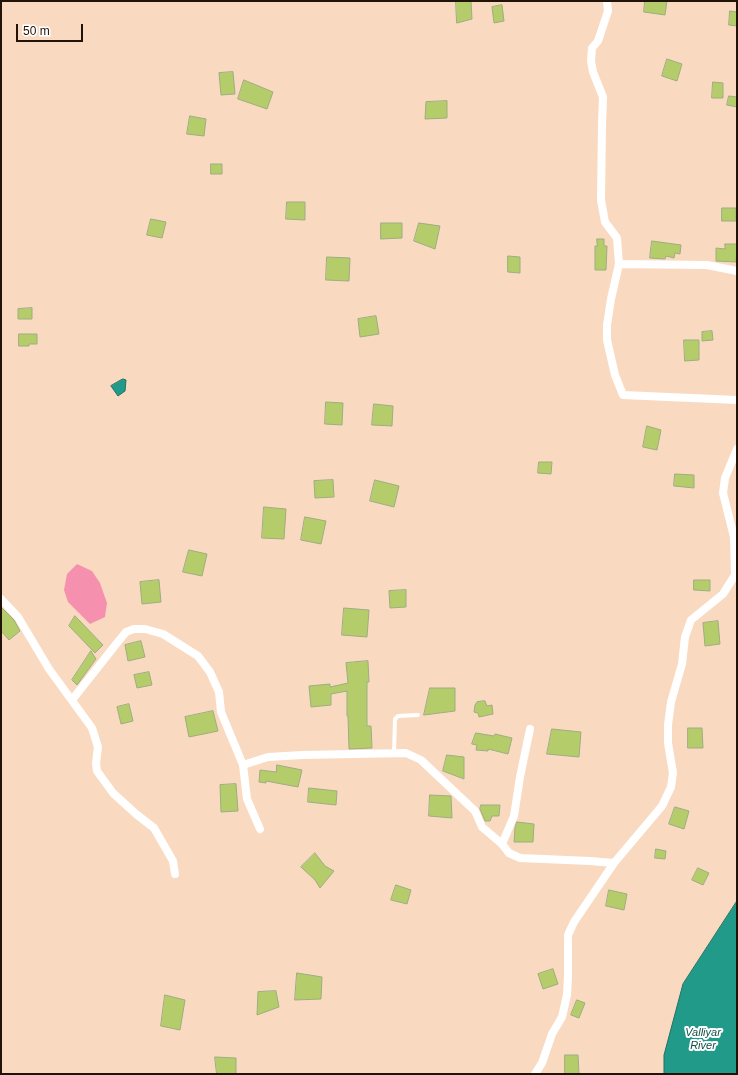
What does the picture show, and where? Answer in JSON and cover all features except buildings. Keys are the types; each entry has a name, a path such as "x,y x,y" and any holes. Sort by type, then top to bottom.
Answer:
{"street":[{"path":"607,1 608,11 598,41 592,48 591,61 593,72 603,97 601,200 605,222 617,238 619,264 606,325 607,340 615,375 623,395 737,400"},
{"path":"619,264 707,265 737,271"},
{"path":"535,1074 542,1063 552,1034 562,1017 567,995 568,935 574,922 614,863 662,806 671,787 673,773 668,743 668,726 671,702 682,664 685,637 690,620 723,594 736,571 734,537 723,493 725,478 737,449"},
{"path":"1,599 18,617 49,669 92,728 98,747 96,763 97,771 113,793 154,828 173,861 176,874"},
{"path":"72,700 126,632 134,628 145,628 163,634 198,656 210,672 219,692 222,712 243,765 247,799 260,829"},
{"path":"502,844 514,816 530,729"},
{"path":"243,765 268,757 406,753 421,760 475,811 482,827 502,844 509,853 520,858 590,860 614,863"}],"lane":[{"path":"394,753 395,719 398,716 418,715"}],"shaded area":[{"path":"77,564 92,571 100,583 107,603 105,617 90,624 68,602 64,590 67,574"}],"water":[{"path":"123,379 126,380 125,391 118,396 111,386"},
{"name":"Valliyar River","path":"737,901 737,1074 664,1074 664,1055 683,984"}]}
